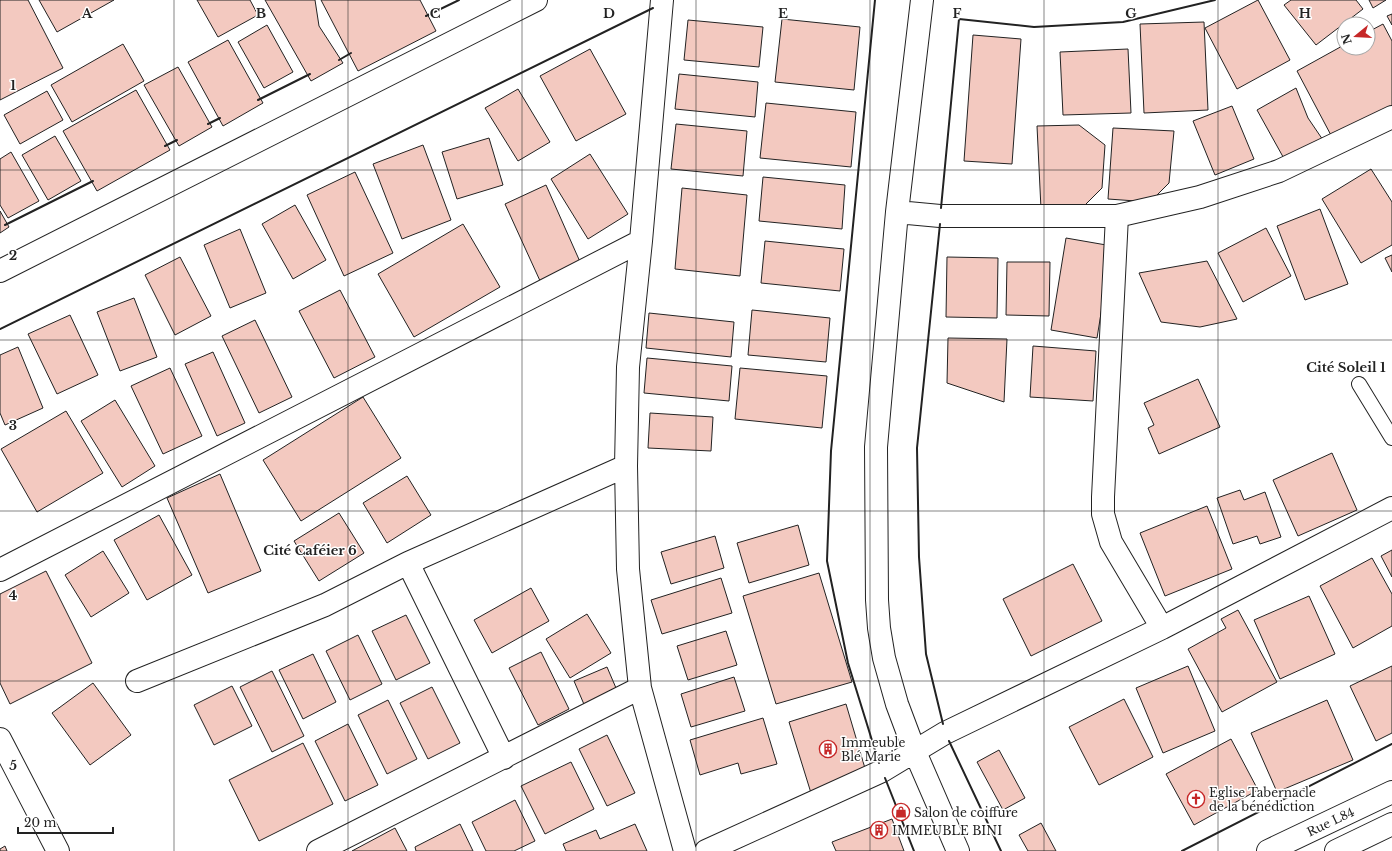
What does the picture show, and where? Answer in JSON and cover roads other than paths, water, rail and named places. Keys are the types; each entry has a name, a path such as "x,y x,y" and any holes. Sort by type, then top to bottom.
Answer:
{"street":[{"path":"0,271 536,0"},
{"path":"662,0 641,241 628,368 626,466 628,570 640,688 685,851"},
{"path":"922,0 897,212 876,447 877,600 879,628 884,658 897,704 914,752 958,851"},
{"path":"897,212 940,216 1117,216 1200,197 1279,171 1390,122"},
{"path":"1117,216 1103,514 1111,542 1162,628"},
{"path":"0,570 641,241"},
{"path":"137,681 325,605 408,563 626,466"},
{"path":"706,851 882,771 945,733 1162,628 1392,508"},
{"path":"408,563 504,758"},
{"path":"318,851 640,688"},
{"path":"0,739 58,851"},
{"name":"Rue L84","path":"1268,851 1392,792"},
{"path":"1336,851 1392,824"}],"lane":[{"path":"1359,384 1392,438"}],"place":[{"name":"Immeuble Blé Marie","path":"828,749"},
{"name":"Eglise Tabernacle de la bénédiction","path":"1196,799"},
{"name":"Salon de coiffure","path":"901,812"},
{"name":"IMMEUBLE BINI","path":"879,830"}],"district":[{"name":"Cité Soleil 1","path":"1346,367"},
{"name":"Cité Caféier 6","path":"310,550"}]}
